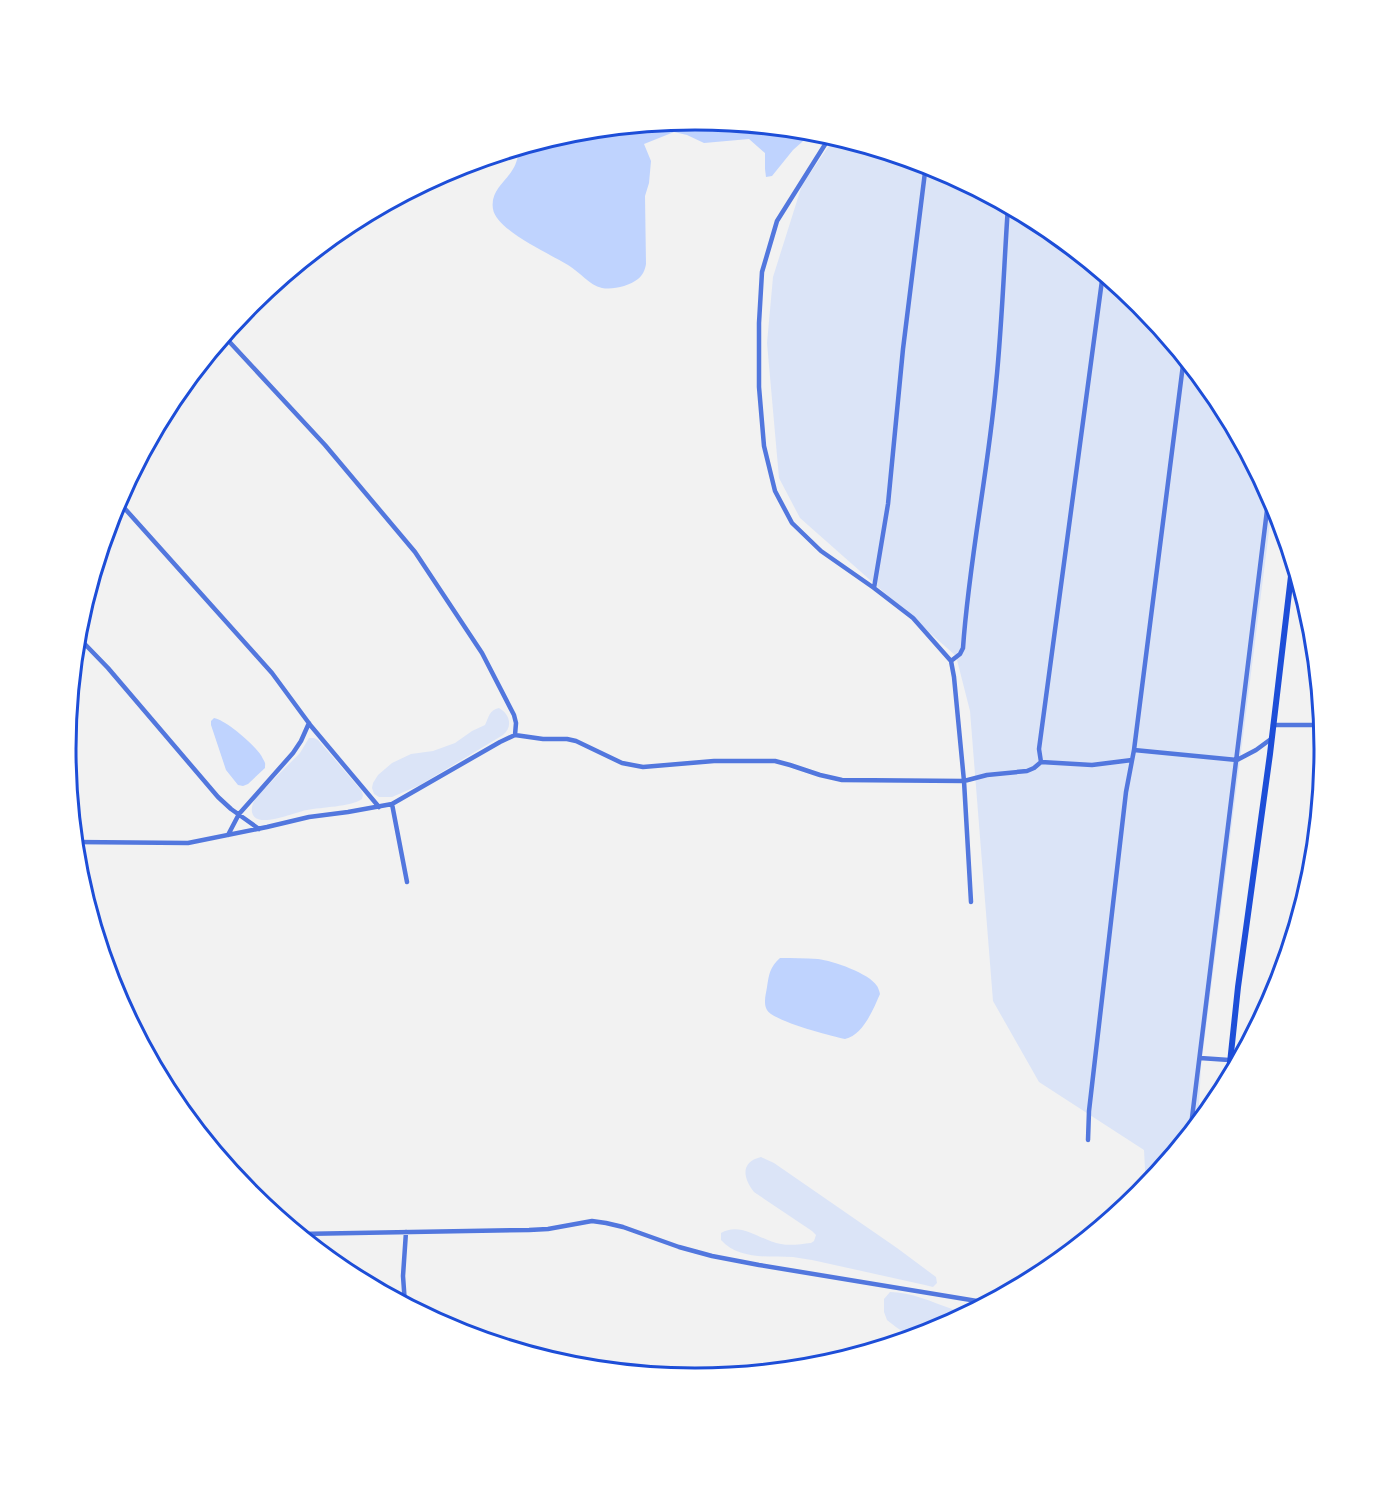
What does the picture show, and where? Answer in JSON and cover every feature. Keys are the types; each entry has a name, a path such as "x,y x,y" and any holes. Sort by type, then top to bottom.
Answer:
{"main road":[{"path":"1229,1064 1290,580"}],"street":[{"path":"825,144 777,221 762,272 759,387 764,446 775,491 792,523 821,551 913,618 951,661 964,781 971,902"},
{"path":"874,588 888,504 903,349 925,174"},
{"path":"951,661 960,654 963,648 996,384 1007,214"},
{"path":"1041,762 1039,749 1102,282"},
{"path":"229,342 325,445 415,552 482,653 514,715 515,735"},
{"path":"1088,1140 1089,1111 1120,840 1134,750 1183,367"},
{"path":"125,509 272,673 309,723 379,807"},
{"path":"1192,1119 1267,512"},
{"path":"85,645 218,797 259,829"},
{"path":"228,836 238,814 293,753 309,723"},
{"path":"1273,725 1313,725"},
{"path":"84,842 188,843 309,817 392,804 515,735 576,741 622,763 643,766 756,760 783,763 842,780 964,781 1028,771 1041,762 1092,765 1132,760"},
{"path":"1134,750 1237,760 1271,739"},
{"path":"392,804 407,882"},
{"path":"1200,1058 1229,1060"},
{"path":"311,1234 548,1229 592,1221 623,1227 712,1256 975,1301"},
{"path":"404,1295 403,1276 406,1232"}],"shaded area":[{"path":"829,145 856,151 932,177 1005,213 1039,234 1104,284 1133,311 1187,372 1232,440 1251,475 1270,521 1201,1067 1199,1109 1145,1174 1144,1150 1039,1082 993,1001 970,711 956,656 800,518 779,478 767,343 773,277 802,185"},
{"path":"499,708 506,714 509,721 508,728 503,735 420,785 392,797 379,797 374,794 373,783 378,775 392,763 411,754 433,751 455,743 485,725 491,712"},
{"path":"309,738 318,740 361,790 362,799 350,804 307,810 270,820 257,819 252,810 256,797 300,753"},
{"path":"761,1157 774,1163 897,1248 936,1277 937,1283 933,1287 793,1257 755,1256 736,1251 728,1246 721,1240 721,1233 736,1229 785,1245 814,1241 816,1235 812,1231 750,1187 746,1176 747,1167 754,1159"},
{"path":"890,1292 898,1292 955,1310 904,1331 887,1320 884,1312 884,1299"}],"water":[{"path":"655,131 736,131 804,140 772,176 766,177 765,153 749,139 704,143 674,132 644,144 651,161 645,196 646,264 638,279 621,287 611,288 597,286 568,265 513,233 496,217 493,209 494,197 518,157 575,142"},
{"path":"214,718 241,735 255,748 265,762 265,768 248,784 238,785 226,770 211,725"},
{"path":"780,958 825,960 850,968 873,981 880,994 871,1014 857,1033 845,1039 803,1027 771,1014 767,1010 765,1001 768,978 774,964"}]}
